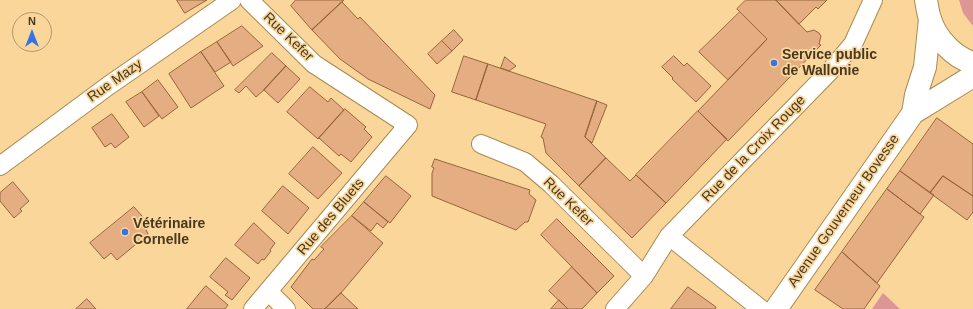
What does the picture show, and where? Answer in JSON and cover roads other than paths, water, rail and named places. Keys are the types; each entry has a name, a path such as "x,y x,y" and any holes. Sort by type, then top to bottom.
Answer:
{"main road":[{"path":"928,9 938,36 952,51 968,62 973,63"},
{"name":"Avenue Gouverneur Bovesse","path":"913,113 916,94 925,67 928,9"},
{"name":"Avenue Gouverneur Bovesse","path":"776,309 913,113 973,76"}],"street":[{"name":"Rue Mazy","path":"0,166 108,86 232,0"},
{"name":"Rue Kefer","path":"249,0 314,64 408,125"},
{"name":"Rue de la Croix Rouge","path":"615,309 644,276 669,236 830,71 854,44 873,0"},
{"name":"Rue des Bluets","path":"253,309 408,125"},
{"name":"Rue Kefer","path":"481,144 525,162 551,184 644,276"},
{"path":"669,236 761,309"},
{"path":"268,291 286,309"}],"place":[{"name":"Service public de Wallonie","path":"774,63"},
{"name":"Vétérinaire Cornelle","path":"125,232"}]}
